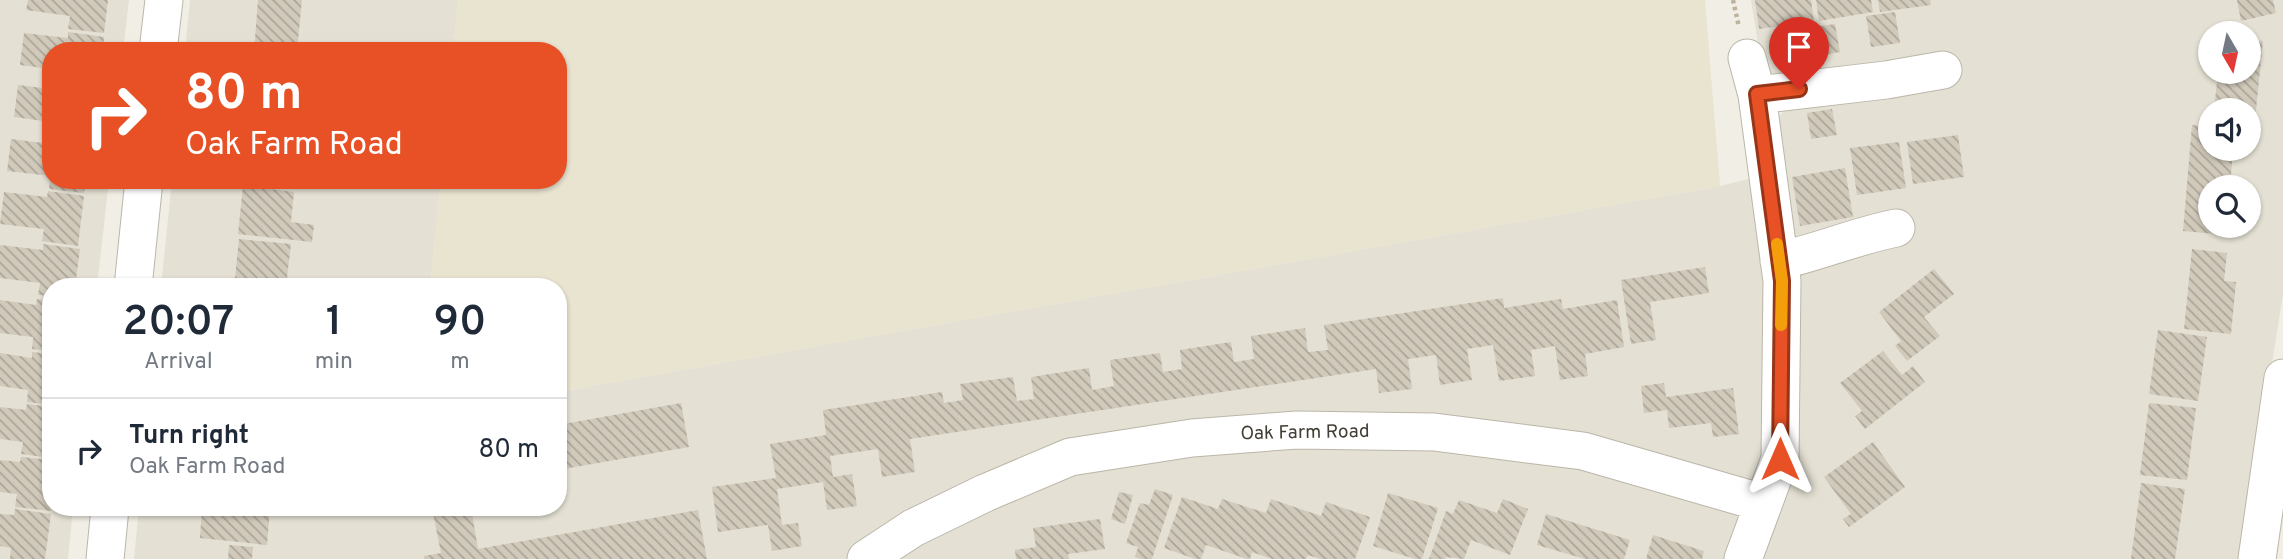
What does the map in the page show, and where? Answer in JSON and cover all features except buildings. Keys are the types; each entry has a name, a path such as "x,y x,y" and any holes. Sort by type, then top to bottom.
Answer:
{"street":[{"path":"159,42 164,0"},
{"path":"1743,559 1780,459 1782,281 1757,94 1747,58"},
{"path":"1757,94 1886,80 1943,70"},
{"path":"134,278 143,189"},
{"path":"1779,261 1820,252 1871,233 1896,228"},
{"path":"2257,559 2283,378"},
{"name":"Oak Farm Road","path":"866,559 913,528 985,493 1070,457 1192,438 1297,430 1434,432 1583,451 1763,503"},
{"path":"105,559 109,516"}],"shaded area":[{"path":"0,0 129,0 124,42 42,42 42,189 108,189 98,278 42,278 42,516 72,516 68,559 0,559"},
{"path":"190,0 458,0 454,42 186,42"},
{"path":"458,0 1705,0 1720,186 567,390 567,278 431,278 440,189 567,189 567,42 454,42"},
{"path":"1751,0 2283,0 2283,294 2241,559 134,559 138,516 567,516 567,390 1720,186 1781,171 1777,119 1791,103 1863,90 1857,64 1764,80"},
{"path":"171,189 440,189 431,278 162,278"}],"slow traffic":[{"path":"1777,244 1782,281 1781,325"}],"route":[{"path":"1780,459 1782,281 1757,94 1799,89"}]}
